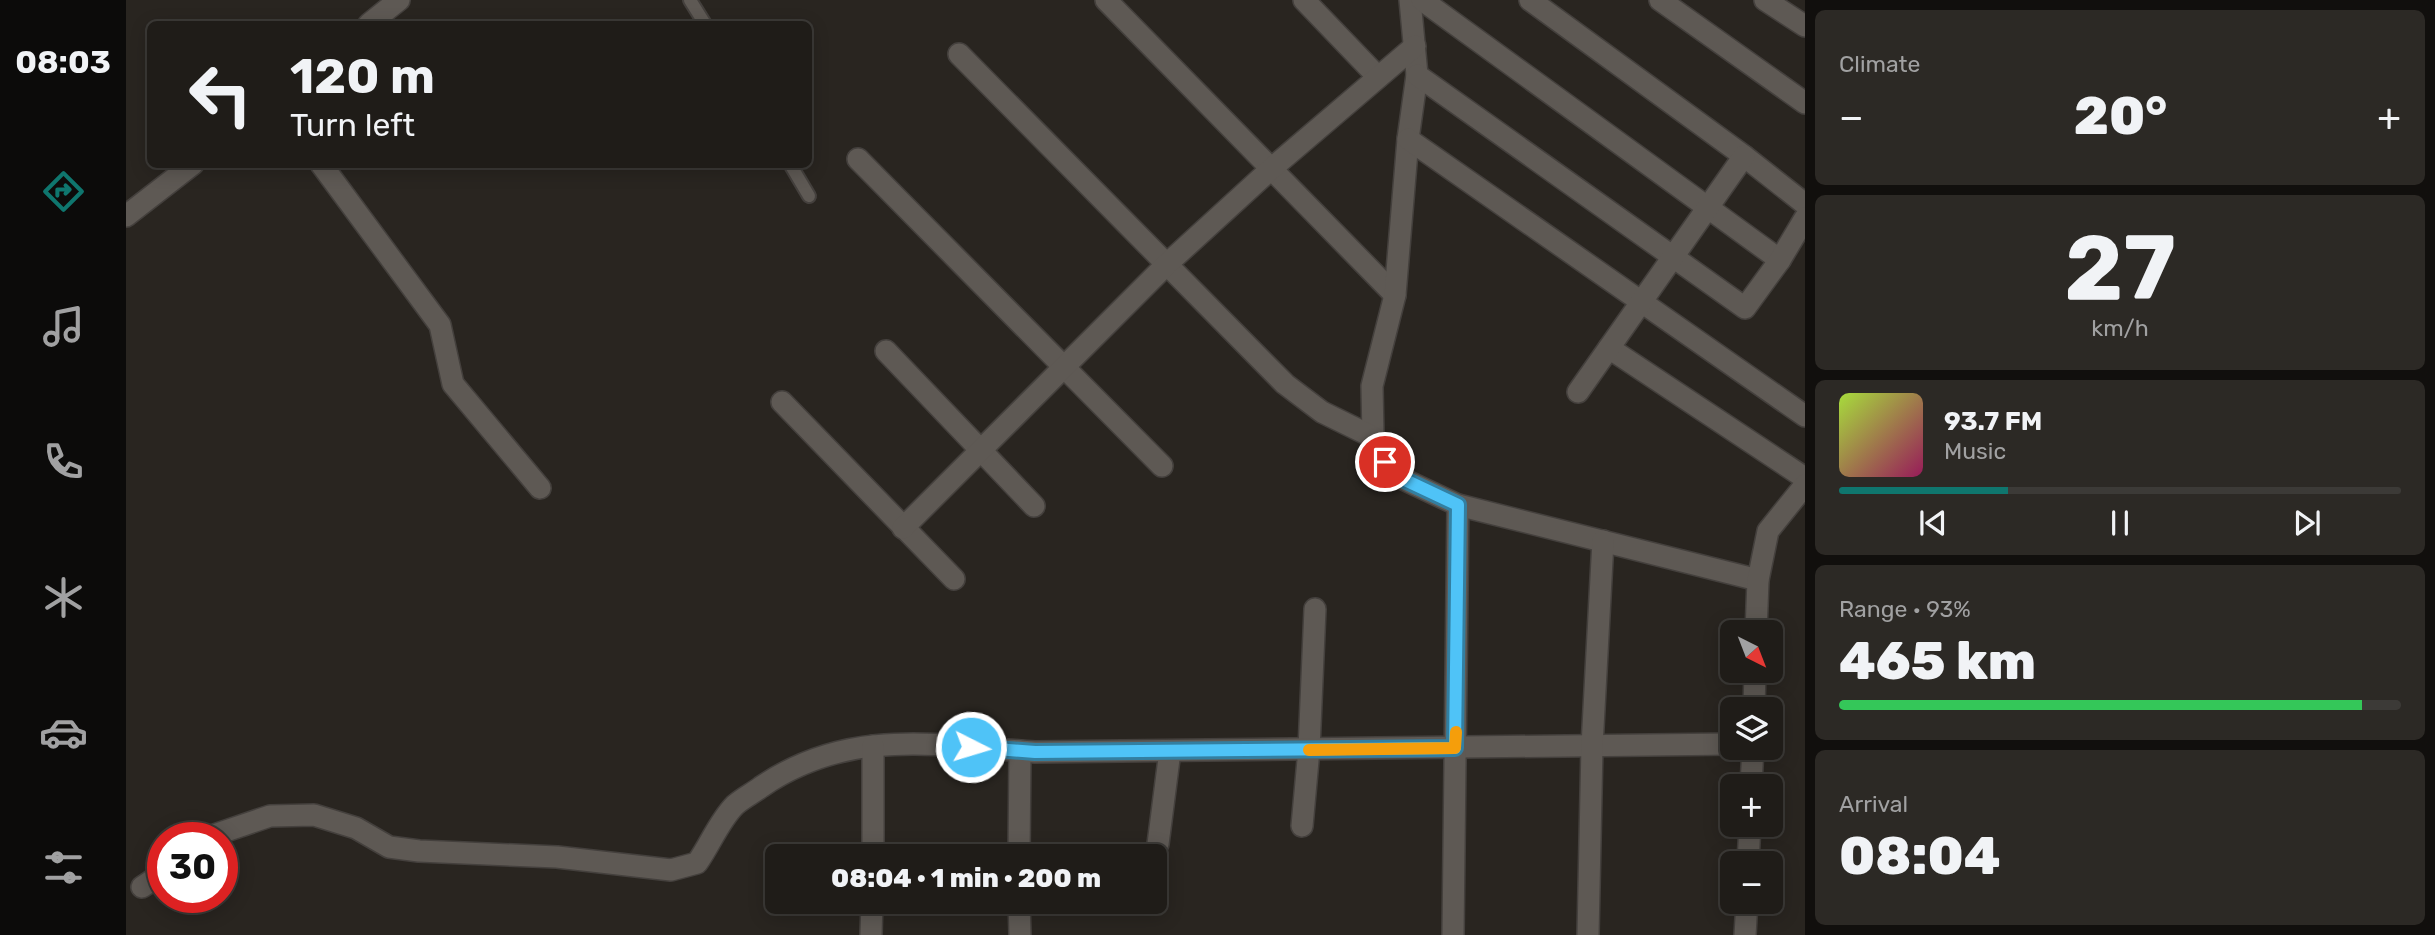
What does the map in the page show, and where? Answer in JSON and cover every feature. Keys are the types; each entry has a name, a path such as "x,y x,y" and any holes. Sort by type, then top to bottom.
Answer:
{"street":[{"path":"373,21 398,0"},
{"path":"1106,0 1395,295"},
{"path":"1304,0 1378,77"},
{"path":"1410,0 1417,75 1408,139 1395,295 1372,386 1373,437 1385,462 1405,480 1458,505 1758,580"},
{"path":"1422,0 1780,260"},
{"path":"1530,0 1744,156 1805,204"},
{"path":"1660,0 1805,103"},
{"path":"1765,0 1805,26"},
{"path":"903,528 1167,264 1271,169 1415,46"},
{"path":"959,54 1285,384 1322,412 1373,437"},
{"path":"1417,75 1745,308 1780,260 1805,218"},
{"path":"1408,139 1805,416"},
{"path":"1578,392 1744,156"},
{"path":"858,159 1162,466"},
{"path":"126,216 187,168"},
{"path":"324,168 440,326 453,384 540,488"},
{"path":"1609,348 1805,478"},
{"path":"886,351 1034,506"},
{"path":"782,402 954,579"},
{"path":"1756,620 1758,580 1768,531 1805,485"},
{"path":"1453,935 1458,505"},
{"path":"1588,935 1592,746 1603,541"},
{"path":"1302,826 1309,750 1315,609"},
{"path":"238,827 270,816 314,815 356,828 389,847 419,851 557,857 671,870 697,863 736,805 784,771 850,748 923,743 1020,751 1720,744"},
{"path":"873,746 873,844"},
{"path":"1019,844 1020,751"},
{"path":"1158,844 1170,751"},
{"path":"142,887 147,884"},
{"path":"871,935 872,914"},
{"path":"1019,914 1020,935"},
{"path":"1745,935 1746,914"}],"lane":[{"path":"690,0 703,21"},
{"path":"792,168 809,197"}],"slow traffic":[{"path":"1309,750 1455,748 1456,732"}],"route":[{"path":"971,747 1035,752 1455,748 1458,505 1405,480 1385,462"}]}
